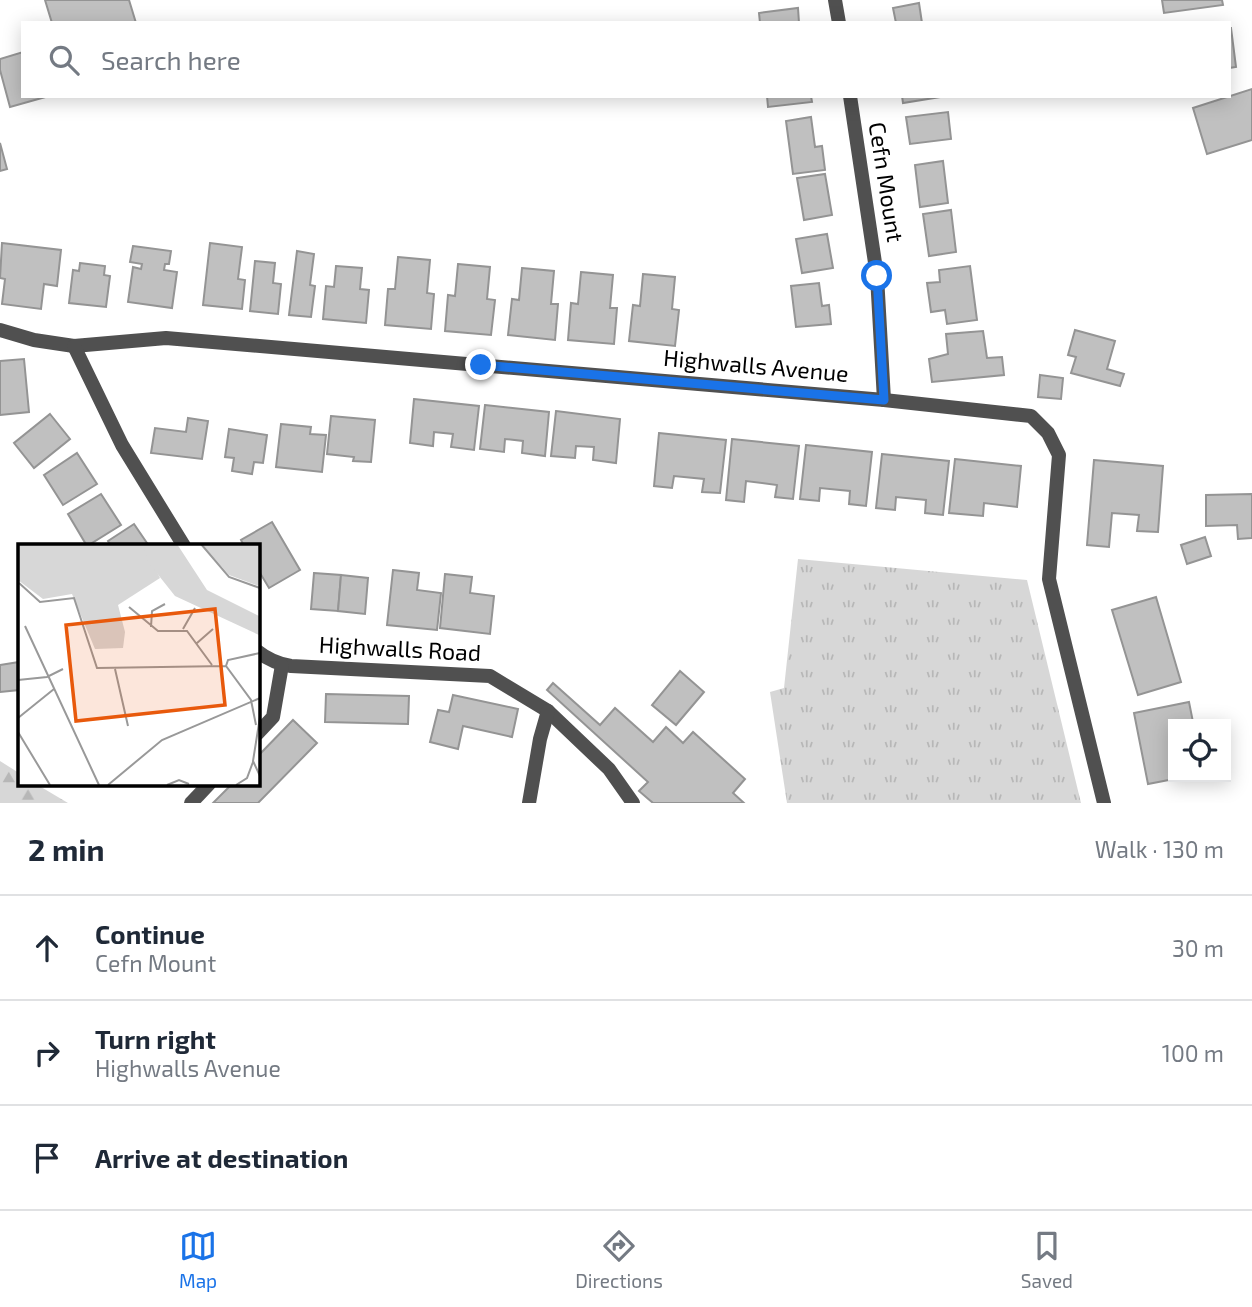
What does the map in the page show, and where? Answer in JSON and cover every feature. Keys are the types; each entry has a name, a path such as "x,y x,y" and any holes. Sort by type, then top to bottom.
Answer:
{"street":[{"path":"835,0 839,21"},
{"name":"Cefn Mount","path":"850,98 877,276 884,400"},
{"path":"0,330 34,341 74,346 122,445 183,544"},
{"name":"Highwalls Avenue","path":"74,346 166,338 1031,415 1048,433 1059,455 1049,579 1104,803"},
{"name":"Highwalls Road","path":"259,652 282,665 490,676 548,711 609,769 634,803"},
{"path":"259,732 274,717 282,665"},
{"path":"529,803 540,739 548,711"},
{"path":"191,803 207,786"}],"green space":[{"path":"798,559 1027,580 1081,803 787,803 770,692 784,688"},
{"path":"0,761 18,772 18,786 39,786 68,803 0,803"}],"building":[{"path":"45,0 129,0 135,21 51,21"},
{"path":"1162,0 1222,0 1223,5 1164,13"},
{"path":"919,3 922,21 896,21 893,8"},
{"path":"798,8 799,21 760,21 759,13"},
{"path":"1231,28 1236,67 1231,68"},
{"path":"21,53 21,98 42,98 10,107 0,70 0,59"},
{"path":"1252,89 1252,140 1207,154 1193,108 1231,98"},
{"path":"767,98 811,98 812,102 768,107"},
{"path":"902,98 934,98 903,103"},
{"path":"948,112 951,139 910,144 906,117"},
{"path":"811,117 815,147 822,146 825,170 793,174 786,121"},
{"path":"0,143 7,169 0,171"},
{"path":"943,161 948,203 920,207 915,165"},
{"path":"825,174 832,215 804,220 797,178"},
{"path":"951,210 956,252 929,256 923,214"},
{"path":"827,234 833,268 802,273 796,239"},
{"path":"2,243 61,250 57,286 44,284 41,309 2,304 5,279 0,278"},
{"path":"210,243 242,247 238,279 245,280 242,309 203,305"},
{"path":"133,246 171,251 169,264 165,264 164,270 177,272 172,308 128,302 133,267 141,269 142,264 130,262"},
{"path":"297,251 314,254 310,285 315,286 311,317 289,315"},
{"path":"398,257 430,260 427,293 434,294 431,329 385,325 388,289 395,289"},
{"path":"255,261 275,263 273,283 281,284 278,314 250,311"},
{"path":"80,263 105,266 104,275 110,276 106,307 69,303 73,270 79,271"},
{"path":"458,264 490,267 487,299 495,300 491,335 445,331 448,295 455,296"},
{"path":"336,266 362,268 360,289 369,290 366,323 323,319 326,286 334,287"},
{"path":"970,266 977,320 947,324 945,310 931,312 927,283 940,282 939,270"},
{"path":"522,268 554,271 551,304 558,304 555,340 508,335 512,299 519,300"},
{"path":"581,272 613,275 610,308 617,308 614,344 568,340 571,303 578,304"},
{"path":"643,274 675,277 672,309 679,310 675,346 629,341 633,305 640,306"},
{"path":"819,283 822,306 829,305 831,324 796,327 791,286"},
{"path":"1075,330 1115,341 1107,369 1124,374 1120,386 1071,373 1076,357 1068,355"},
{"path":"983,331 987,358 1002,357 1004,375 932,382 929,359 948,354 946,334"},
{"path":"24,359 29,412 0,415 0,361"},
{"path":"1040,375 1063,378 1061,399 1038,397"},
{"path":"414,399 479,406 474,450 451,447 453,434 434,432 433,446 410,443"},
{"path":"485,405 549,412 545,456 522,453 523,441 505,439 504,452 480,449"},
{"path":"556,411 620,419 616,463 593,460 594,447 576,446 575,458 551,456"},
{"path":"50,414 70,439 34,468 14,443"},
{"path":"331,416 375,420 371,462 353,461 354,457 327,454"},
{"path":"188,418 208,421 202,459 151,453 155,428 186,432"},
{"path":"281,424 311,427 310,434 326,435 322,472 276,467"},
{"path":"229,429 267,435 263,463 254,462 252,474 232,471 234,458 225,457"},
{"path":"659,433 726,440 720,493 702,492 704,479 674,476 672,488 654,486"},
{"path":"732,439 799,446 793,499 775,497 777,485 746,481 744,502 726,500"},
{"path":"806,445 872,452 866,506 849,504 850,491 820,488 819,501 800,499"},
{"path":"77,453 97,484 63,505 44,475"},
{"path":"882,454 949,461 943,515 925,513 926,500 896,497 895,510 876,508"},
{"path":"955,459 1021,466 1017,507 984,503 983,516 949,513"},
{"path":"1094,460 1163,466 1158,532 1137,531 1139,515 1112,513 1109,547 1087,545"},
{"path":"101,494 121,525 90,544 86,544 68,514"},
{"path":"1252,494 1252,538 1238,539 1237,525 1206,526 1206,495"},
{"path":"272,522 300,570 269,588 259,571 259,544 243,544 241,540"},
{"path":"134,524 148,544 110,544 108,541"},
{"path":"1205,537 1211,556 1187,564 1181,545"},
{"path":"393,570 419,573 417,590 441,593 437,630 387,625"},
{"path":"314,573 341,575 338,611 311,609"},
{"path":"445,574 472,577 470,593 494,596 490,634 440,628"},
{"path":"341,575 368,578 365,614 338,611"},
{"path":"1156,597 1181,682 1138,695 1112,610"},
{"path":"18,662 18,690 0,692 0,665"},
{"path":"680,671 704,692 676,725 652,705"},
{"path":"553,683 600,725 615,708 653,742 666,727 683,743 693,732 745,779 733,793 744,803 653,803 639,791 648,782 547,690"},
{"path":"326,694 409,696 408,724 325,722"},
{"path":"453,695 518,709 512,737 463,726 458,749 430,742 438,710 449,712"},
{"path":"1189,702 1192,719 1168,719 1168,780 1148,784 1134,713"},
{"path":"293,720 317,743 258,803 213,803 230,786 259,786 259,755"}],"route":[{"path":"481,365 884,400 877,276"}]}
